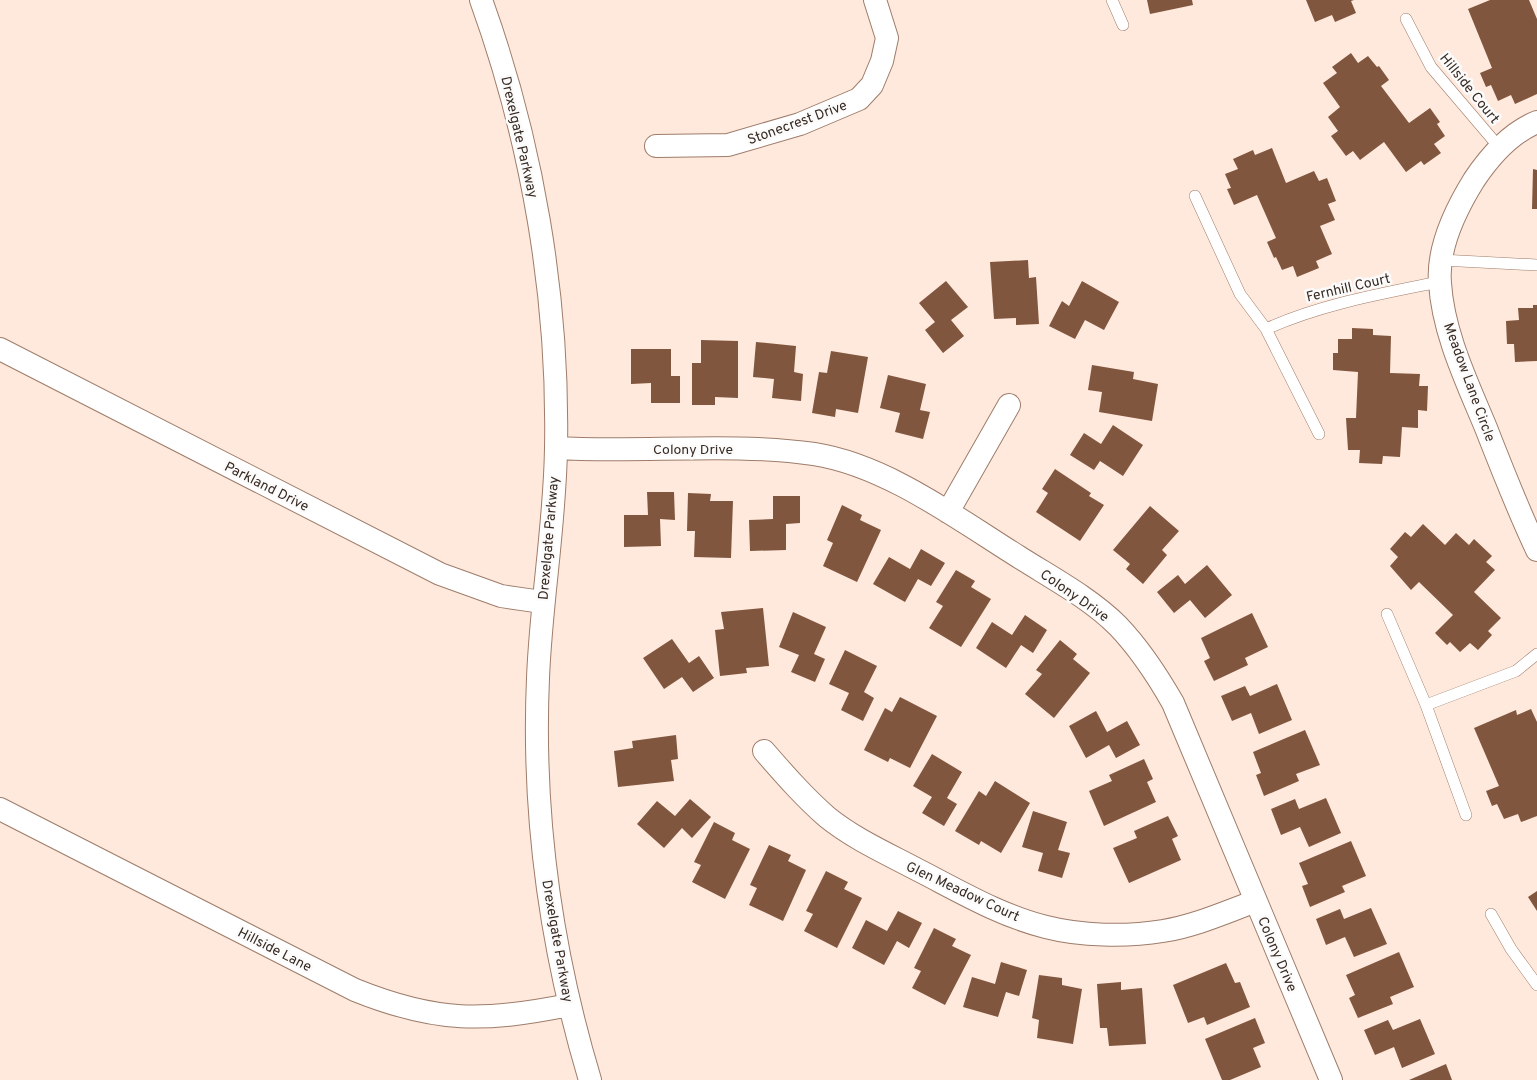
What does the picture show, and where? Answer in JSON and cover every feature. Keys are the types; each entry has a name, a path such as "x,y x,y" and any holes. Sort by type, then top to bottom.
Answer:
{"street":[{"name":"Drexelgate Parkway","path":"481,0 503,64 535,194 547,277 554,364 556,448 542,602 537,743 540,811 556,943 569,1005 590,1080"},
{"name":"Stonecrest Drive","path":"656,146 728,145 800,124 859,99 872,85 882,61 887,38 875,0"},
{"name":"Meadow Lane Circle","path":"1537,122 1512,136 1480,171 1464,196 1450,227 1440,271 1444,312 1460,363 1537,550"},
{"name":"Parkland Drive","path":"0,349 440,574 501,596 542,602"},
{"path":"948,512 1009,405"},
{"name":"Colony Drive","path":"556,448 725,448 814,454 834,458 890,480 948,512 1090,602 1118,626 1142,654 1173,703 1331,1080"},
{"name":"Glen Meadow Court","path":"764,751 803,795 829,818 858,838 987,905 1046,927 1079,932 1128,933 1163,931 1201,922 1256,901"},
{"name":"Hillside Lane","path":"0,809 355,990 390,1004 445,1016 479,1018 517,1016 569,1005"}],"lane":[{"path":"1112,0 1123,25"},
{"name":"Hillside Court","path":"1406,19 1432,67 1500,147"},
{"path":"1195,196 1240,294 1266,329 1319,434"},
{"name":"Fernhill Court","path":"1266,329 1300,314 1440,271 1537,265"},
{"path":"1387,614 1426,705 1466,814"},
{"path":"1426,705 1516,671 1537,654"},
{"path":"1491,914 1511,949 1537,985"}],"building":[{"path":"1147,0 1192,0 1193,5 1150,14"},
{"path":"1306,0 1354,0 1351,1 1356,13 1335,22 1332,15 1315,22"},
{"path":"1490,0 1529,0 1537,19 1537,94 1515,104 1511,95 1498,101 1491,85 1486,87 1480,73 1492,68 1468,9"},
{"path":"1351,53 1358,63 1368,56 1377,67 1379,66 1389,80 1381,86 1409,123 1430,108 1440,122 1437,124 1445,136 1434,144 1441,153 1424,165 1421,161 1406,172 1384,142 1360,160 1353,151 1346,156 1331,136 1338,131 1328,117 1340,107 1323,83 1337,73 1332,67"},
{"path":"1272,148 1286,183 1314,171 1319,181 1327,178 1336,201 1328,204 1335,220 1320,226 1332,254 1316,261 1319,268 1297,277 1293,266 1282,270 1276,257 1274,258 1267,242 1276,238 1257,195 1234,205 1227,189 1231,188 1225,174 1238,169 1233,159 1253,150 1255,155"},
{"path":"1533,169 1537,170 1537,209 1532,209"},
{"path":"1028,260 1029,278 1036,277 1039,324 1016,325 1016,318 994,319 990,262"},
{"path":"946,281 968,307 951,320 964,336 943,353 925,330 935,322 919,303"},
{"path":"1082,281 1119,302 1104,330 1085,320 1075,339 1049,326 1062,301 1069,306"},
{"path":"1533,305 1537,305 1537,361 1515,362 1514,344 1507,344 1506,321 1519,320 1518,308 1533,308"},
{"path":"1352,328 1373,329 1373,335 1391,336 1390,373 1420,374 1419,386 1428,386 1427,411 1418,410 1418,428 1402,427 1400,457 1383,456 1382,464 1359,463 1360,450 1348,450 1346,418 1356,418 1358,372 1333,370 1333,353 1338,353 1338,339 1352,339"},
{"path":"701,340 738,341 738,398 715,397 715,405 692,405 692,363 701,363"},
{"path":"756,342 796,346 794,372 803,374 801,401 772,398 774,379 753,377"},
{"path":"631,349 671,349 671,376 680,376 680,403 651,403 651,383 631,384"},
{"path":"831,351 868,357 858,413 836,409 835,417 812,413 819,372 827,373"},
{"path":"1092,365 1134,372 1133,379 1158,384 1152,421 1099,412 1102,392 1088,390"},
{"path":"888,375 926,384 920,410 930,412 923,439 895,432 900,413 880,408"},
{"path":"1113,425 1143,445 1123,476 1100,461 1094,470 1070,455 1084,433 1101,444"},
{"path":"1055,469 1091,493 1089,496 1104,505 1080,541 1036,512 1048,493 1042,489"},
{"path":"647,492 674,492 675,520 660,519 661,546 624,547 624,515 648,515"},
{"path":"688,493 711,494 710,501 733,501 731,558 694,557 695,531 687,531"},
{"path":"773,496 800,496 800,523 786,524 786,550 750,551 749,520 773,519"},
{"path":"842,505 862,515 860,520 881,530 857,582 823,566 833,543 827,540"},
{"path":"1150,506 1179,531 1162,550 1167,555 1143,584 1126,569 1130,564 1113,550"},
{"path":"1423,524 1445,545 1456,533 1469,545 1474,539 1492,556 1486,562 1495,570 1474,592 1501,618 1488,631 1492,635 1478,650 1470,643 1460,652 1450,642 1447,645 1435,633 1453,615 1419,582 1411,590 1390,566 1398,557 1390,549 1405,532 1411,537"},
{"path":"921,549 945,563 931,586 918,579 905,602 873,584 889,557 910,569"},
{"path":"1207,565 1232,595 1205,618 1190,600 1174,613 1157,592 1178,575 1185,584"},
{"path":"956,570 975,581 971,587 991,599 961,647 929,628 943,606 936,602"},
{"path":"763,608 769,666 746,668 747,673 720,676 715,630 724,629 721,612"},
{"path":"793,612 826,627 814,654 825,659 815,682 791,672 799,655 779,647"},
{"path":"1252,613 1268,647 1245,658 1248,665 1214,681 1204,661 1210,658 1201,638"},
{"path":"1025,615 1047,630 1033,653 1021,645 1006,668 976,648 992,622 1012,635"},
{"path":"672,639 689,663 699,656 714,678 693,692 682,677 664,689 643,658"},
{"path":"1060,640 1077,654 1073,659 1090,673 1054,718 1025,694 1042,674 1036,670"},
{"path":"845,650 877,666 864,692 874,698 863,721 841,710 849,693 829,684"},
{"path":"1277,684 1292,720 1259,734 1251,713 1232,721 1221,696 1245,686 1250,696"},
{"path":"900,697 937,716 910,768 890,758 888,762 864,750 885,708 892,712"},
{"path":"1531,709 1537,722 1537,816 1521,822 1518,814 1504,819 1497,804 1492,806 1486,791 1499,786 1474,728 1516,710 1517,715"},
{"path":"1096,711 1107,732 1127,721 1140,745 1116,758 1109,745 1086,758 1069,726"},
{"path":"1305,730 1320,765 1296,774 1299,781 1264,796 1256,775 1261,773 1253,752"},
{"path":"676,735 678,759 671,760 674,781 618,787 614,751 633,748 632,741"},
{"path":"932,754 962,772 947,798 957,804 944,826 922,813 932,797 913,786"},
{"path":"1144,759 1153,779 1147,782 1156,802 1104,826 1089,791 1112,781 1109,775"},
{"path":"995,781 1030,803 1001,853 981,841 979,845 955,831 979,791 986,796"},
{"path":"1326,798 1341,833 1309,847 1300,827 1281,835 1271,809 1295,799 1299,809"},
{"path":"690,799 711,817 692,838 682,828 664,848 637,824 657,801 675,816"},
{"path":"1033,811 1067,822 1058,850 1070,853 1062,878 1038,871 1043,853 1022,847"},
{"path":"1168,816 1178,836 1172,839 1181,860 1129,883 1113,848 1137,838 1134,831"},
{"path":"714,822 735,833 732,840 750,849 725,899 692,882 701,865 694,862"},
{"path":"1351,841 1366,876 1342,886 1345,892 1310,907 1302,886 1308,884 1299,863"},
{"path":"769,845 791,855 788,861 806,870 783,921 749,905 757,888 750,885"},
{"path":"826,871 848,882 844,889 862,898 837,948 804,931 813,914 806,911"},
{"path":"1537,891 1537,911 1528,897"},
{"path":"1371,908 1387,944 1354,957 1345,937 1326,945 1316,919 1340,909 1344,919"},
{"path":"898,911 922,923 909,948 897,941 884,965 852,948 866,920 887,931"},
{"path":"934,928 956,939 952,946 971,955 945,1005 912,988 921,971 914,968"},
{"path":"1399,952 1414,987 1390,997 1393,1004 1358,1018 1349,998 1355,995 1346,975"},
{"path":"1001,962 1027,970 1019,996 1006,992 998,1017 963,1007 972,977 995,984"},
{"path":"1226,963 1235,983 1240,982 1250,1007 1207,1025 1204,1017 1188,1023 1173,985"},
{"path":"1039,975 1062,978 1062,985 1082,989 1073,1044 1037,1038 1039,1020 1032,1018"},
{"path":"1121,982 1121,990 1142,988 1146,1044 1109,1046 1107,1028 1100,1028 1097,984"},
{"path":"1255,1018 1265,1043 1253,1048 1261,1067 1230,1080 1222,1080 1205,1039"},
{"path":"1420,1019 1435,1054 1402,1068 1394,1047 1375,1055 1364,1030 1388,1020 1393,1030"},
{"path":"1446,1064 1452,1080 1409,1080"}]}
